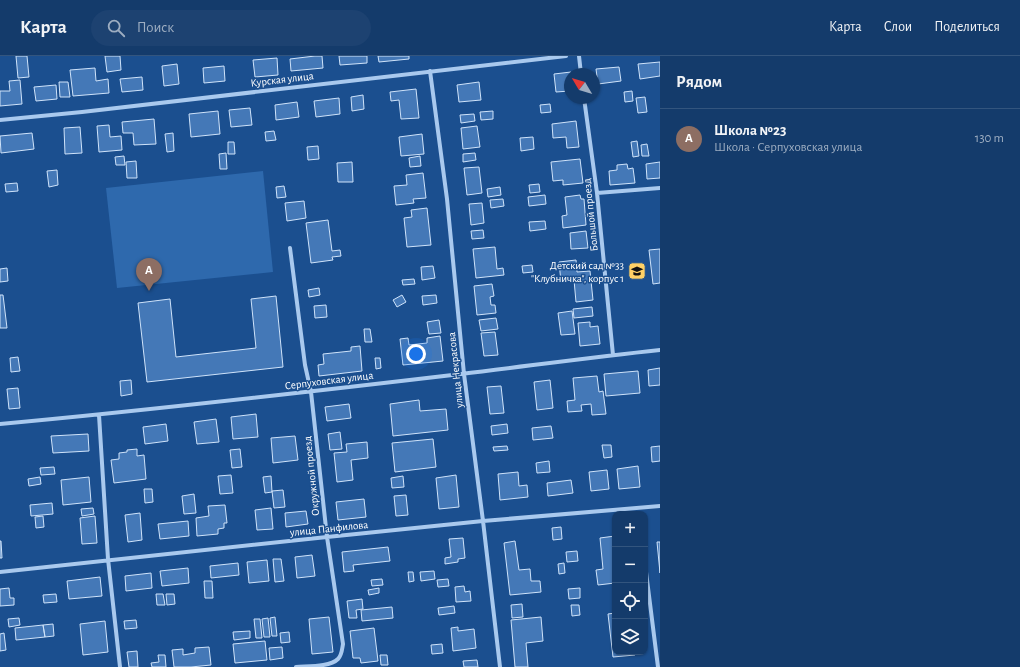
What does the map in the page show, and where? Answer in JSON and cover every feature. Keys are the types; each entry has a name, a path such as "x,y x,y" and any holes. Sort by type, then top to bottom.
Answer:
{"street":[{"name":"Курская улица","path":"0,120 82,112 566,56"},
{"path":"579,56 580,68"},
{"name":"улица Некрасова","path":"430,71 447,198 464,374 500,667"},
{"name":"Большой проезд","path":"585,104 597,193 613,354"},
{"path":"597,193 660,188"},
{"name":"Окружной проезд","path":"290,248 305,365 311,392 327,537 343,644 342,652 339,658 332,663 296,667"},
{"name":"Серпуховская улица","path":"0,424 311,392 464,374 613,354 660,350"},
{"path":"99,415 108,559 120,667"},
{"name":"улица Панфилова","path":"0,572 108,559 483,521 660,506"},
{"path":"647,583 658,667"}],"shaded area":[{"path":"263,171 273,272 117,288 106,188"}],"building":[{"path":"16,56 27,56 29,77 18,78"},
{"path":"105,56 120,56 121,70 107,72"},
{"path":"322,56 323,68 291,71 290,59"},
{"path":"339,56 367,56 367,63 340,65"},
{"path":"378,56 409,56 409,59 379,62"},
{"path":"277,58 278,75 255,77 253,60"},
{"path":"660,62 660,76 640,79 638,64"},
{"path":"177,64 179,84 164,86 162,66"},
{"path":"224,66 225,81 204,83 203,68"},
{"path":"619,67 621,81 600,84 600,69"},
{"path":"95,68 96,81 108,79 109,93 73,96 70,70"},
{"path":"564,73 564,91 556,92 554,74"},
{"path":"142,77 143,90 122,92 120,79"},
{"path":"20,80 22,104 0,106 0,91 10,91 9,81"},
{"path":"59,82 68,82 70,97 60,97"},
{"path":"479,82 481,100 459,102 457,85"},
{"path":"56,85 57,99 36,101 34,87"},
{"path":"416,89 419,118 401,119 399,100 391,101 390,92"},
{"path":"632,91 633,101 625,102 624,92"},
{"path":"363,95 364,109 352,111 351,97"},
{"path":"645,97 647,112 638,113 636,98"},
{"path":"339,98 340,114 316,117 314,101"},
{"path":"297,102 299,117 276,120 275,105"},
{"path":"550,104 551,112 541,113 540,105"},
{"path":"250,108 252,125 231,127 229,110"},
{"path":"218,111 220,134 191,137 189,114"},
{"path":"493,111 493,119 481,120 480,112"},
{"path":"474,114 475,121 461,123 460,115"},
{"path":"154,119 156,144 134,145 133,133 123,133 122,122"},
{"path":"576,121 579,147 567,148 566,137 553,138 552,124"},
{"path":"109,125 110,137 121,136 122,150 99,152 97,126"},
{"path":"477,126 480,147 463,149 461,128"},
{"path":"80,127 82,153 65,154 64,128"},
{"path":"274,131 276,140 266,141 265,132"},
{"path":"32,133 34,149 1,153 0,136"},
{"path":"173,133 174,151 167,152 165,134"},
{"path":"422,134 424,154 401,156 399,137"},
{"path":"533,137 534,149 521,151 520,138"},
{"path":"637,141 639,156 633,157 631,142"},
{"path":"228,142 234,142 235,154 228,154"},
{"path":"647,144 649,156 642,156 641,145"},
{"path":"318,146 319,159 308,160 307,147"},
{"path":"226,153 227,169 220,169 219,154"},
{"path":"475,153 476,160 463,162 463,154"},
{"path":"124,156 125,165 116,165 115,157"},
{"path":"420,156 421,166 410,167 409,158"},
{"path":"580,159 583,183 563,185 563,180 553,181 551,162"},
{"path":"136,161 137,178 127,178 126,162"},
{"path":"352,162 353,182 338,182 337,163"},
{"path":"660,162 660,178 647,179 646,164"},
{"path":"627,164 628,169 633,168 635,183 610,185 609,171 617,170 617,165"},
{"path":"479,167 482,193 467,195 464,168"},
{"path":"57,170 58,185 49,187 47,171"},
{"path":"423,173 426,198 413,199 414,203 396,205 394,186 407,185 406,175"},
{"path":"17,183 18,191 6,192 5,184"},
{"path":"539,184 540,192 530,193 529,185"},
{"path":"284,186 286,197 277,198 276,187"},
{"path":"500,187 501,195 488,197 487,189"},
{"path":"545,195 546,204 529,206 528,197"},
{"path":"580,195 581,199 584,199 586,225 563,228 562,216 567,215 565,197"},
{"path":"503,199 504,206 491,208 490,200"},
{"path":"304,201 306,218 287,221 285,203"},
{"path":"482,203 484,223 471,225 469,204"},
{"path":"427,208 431,245 407,247 404,218 412,217 411,210"},
{"path":"328,220 332,251 340,250 341,256 332,257 333,260 311,263 306,223"},
{"path":"545,221 546,229 530,231 529,222"},
{"path":"483,230 484,238 472,239 471,231"},
{"path":"586,231 588,248 571,249 570,233"},
{"path":"495,247 497,269 503,268 504,275 476,278 473,249"},
{"path":"660,249 660,283 653,284 649,250"},
{"path":"576,260 577,272 590,271 593,300 576,302 574,280 561,282 559,262"},
{"path":"532,265 533,272 523,273 522,266"},
{"path":"433,266 435,278 422,280 421,267"},
{"path":"7,268 8,281 0,282 0,269"},
{"path":"414,279 415,284 403,285 402,280"},
{"path":"492,284 494,296 490,297 491,305 495,305 496,313 477,315 474,286"},
{"path":"319,288 320,295 309,297 308,290"},
{"path":"0,295 3,295 7,328 0,328"},
{"path":"402,295 406,302 397,307 393,300"},
{"path":"436,295 437,303 423,305 422,296"},
{"path":"276,296 283,367 147,382 138,303 170,299 176,357 256,348 251,299"},
{"path":"326,305 327,317 315,318 314,306"},
{"path":"592,307 593,316 574,318 573,309"},
{"path":"572,311 575,334 561,335 558,313"},
{"path":"496,318 498,329 481,331 479,320"},
{"path":"439,320 441,333 429,334 427,322"},
{"path":"590,322 590,327 598,326 600,344 580,346 578,323"},
{"path":"364,329 370,329 372,342 365,342"},
{"path":"495,332 498,355 484,356 481,333"},
{"path":"440,336 443,361 403,365 400,339 408,338 409,345 427,343 427,338"},
{"path":"360,346 362,371 319,376 318,365 324,364 323,354 351,351 351,347"},
{"path":"18,357 20,371 11,372 10,358"},
{"path":"375,358 380,358 381,368 376,369"},
{"path":"660,368 660,385 649,386 648,370"},
{"path":"638,371 640,393 606,396 604,374"},
{"path":"597,376 599,392 603,391 606,414 592,415 591,404 581,405 582,411 568,412 567,401 575,400 573,378"},
{"path":"131,380 132,394 121,396 120,381"},
{"path":"550,380 553,408 537,410 534,382"},
{"path":"501,386 504,413 490,414 487,387"},
{"path":"18,388 20,408 9,409 7,389"},
{"path":"419,400 420,411 446,409 448,430 393,436 390,404"},
{"path":"349,404 351,418 327,421 325,407"},
{"path":"256,414 258,437 233,439 231,417"},
{"path":"216,419 219,442 197,444 194,422"},
{"path":"166,424 168,441 145,444 143,427"},
{"path":"507,424 508,433 492,435 491,426"},
{"path":"551,426 553,438 533,440 532,428"},
{"path":"340,432 342,449 330,450 328,434"},
{"path":"88,434 89,451 53,453 51,436"},
{"path":"295,436 298,460 273,463 271,438"},
{"path":"433,439 436,467 395,472 392,443"},
{"path":"367,442 368,458 351,460 353,480 337,482 334,453 347,452 346,444"},
{"path":"602,445 611,445 612,457 604,458"},
{"path":"507,446 508,450 494,451 493,447"},
{"path":"660,446 660,461 652,462 651,447"},
{"path":"137,449 137,456 144,455 146,479 114,483 111,460 119,459 119,453"},
{"path":"240,449 242,467 232,468 230,450"},
{"path":"549,461 550,472 537,473 536,463"},
{"path":"638,466 640,487 619,489 617,469"},
{"path":"54,467 55,474 41,475 40,468"},
{"path":"607,470 609,489 591,491 589,472"},
{"path":"518,472 519,486 527,485 528,497 500,500 498,474"},
{"path":"231,475 233,493 220,494 218,476"},
{"path":"456,475 459,507 439,509 436,478"},
{"path":"271,476 272,492 265,493 263,477"},
{"path":"403,476 404,487 392,488 391,478"},
{"path":"40,477 41,484 29,486 28,479"},
{"path":"89,477 91,502 63,505 61,480"},
{"path":"571,480 573,493 548,496 547,483"},
{"path":"144,489 152,489 153,502 145,503"},
{"path":"283,490 285,507 274,508 272,491"},
{"path":"194,494 196,513 184,514 182,496"},
{"path":"406,495 408,515 396,516 394,496"},
{"path":"364,499 366,517 338,520 336,502"},
{"path":"52,503 53,514 31,516 30,505"},
{"path":"225,505 227,523 224,523 224,528 218,529 218,534 197,536 196,518 209,516 208,506"},
{"path":"93,508 94,514 82,516 81,509"},
{"path":"271,508 273,529 257,530 255,510"},
{"path":"306,511 308,524 286,527 285,513"},
{"path":"140,513 142,540 128,542 125,515"},
{"path":"43,516 44,527 36,528 35,517"},
{"path":"95,516 97,543 82,544 80,518"},
{"path":"188,521 189,536 160,539 158,524"},
{"path":"561,527 562,539 553,540 552,528"},
{"path":"612,536 612,583 598,585 596,570 603,569 600,538"},
{"path":"463,538 465,558 458,559 458,562 445,564 445,558 451,557 449,539"},
{"path":"1,541 2,558 0,558"},
{"path":"515,541 519,570 530,569 531,581 540,581 541,592 510,595 504,543"},
{"path":"657,542 660,542 660,573"},
{"path":"388,547 390,561 353,565 354,571 344,572 342,552"},
{"path":"577,551 578,561 567,562 566,552"},
{"path":"312,555 315,576 297,578 295,557"},
{"path":"273,559 281,559 284,581 275,582"},
{"path":"267,560 269,581 249,583 247,562"},
{"path":"238,563 239,575 211,578 210,566"},
{"path":"564,563 565,573 559,574 558,564"},
{"path":"188,568 189,583 162,586 160,571"},
{"path":"434,571 435,579 421,581 420,572"},
{"path":"408,572 413,572 414,581 409,582"},
{"path":"151,573 152,588 126,591 125,576"},
{"path":"100,577 102,596 69,599 67,581"},
{"path":"382,579 383,585 372,586 371,580"},
{"path":"448,579 449,586 438,587 437,580"},
{"path":"204,581 212,581 213,598 205,598"},
{"path":"464,586 465,592 470,591 471,601 456,602 455,587"},
{"path":"9,588 10,598 14,598 14,605 0,606 0,589"},
{"path":"379,588 379,593 369,595 368,590"},
{"path":"580,588 580,598 569,599 568,589"},
{"path":"56,594 57,602 44,603 43,595"},
{"path":"156,594 163,594 165,605 157,605"},
{"path":"166,594 174,594 175,604 167,605"},
{"path":"362,599 363,609 356,610 357,618 349,618 347,601"},
{"path":"522,604 523,617 512,618 511,605"},
{"path":"571,605 579,605 580,615 572,616"},
{"path":"454,606 455,613 439,615 438,608"},
{"path":"392,607 393,618 362,621 361,610"},
{"path":"612,613 612,648 608,614"},
{"path":"275,617 277,636 272,636 270,618"},
{"path":"329,617 333,652 312,654 309,619"},
{"path":"541,617 543,641 526,643 528,667 515,667 511,620"},
{"path":"19,618 20,625 9,627 8,619"},
{"path":"268,618 270,637 264,637 262,619"},
{"path":"254,619 260,619 262,638 256,638"},
{"path":"136,620 137,628 125,629 124,621"},
{"path":"105,621 108,652 83,655 80,624"},
{"path":"53,624 54,636 45,637 43,625"},
{"path":"43,625 45,637 16,640 15,628"},
{"path":"458,627 458,631 474,629 476,648 453,651 451,628"},
{"path":"374,628 378,661 361,663 360,658 353,658 350,631"},
{"path":"250,631 250,638 234,640 233,632"},
{"path":"289,632 290,642 281,643 280,633"},
{"path":"4,633 6,650 0,651 0,634"},
{"path":"265,641 267,660 235,663 233,644"},
{"path":"442,644 443,653 432,654 431,645"},
{"path":"209,647 211,665 174,667 172,650 183,649 183,655 195,653 195,648"},
{"path":"282,647 283,658 270,660 269,648"},
{"path":"137,651 138,667 129,667 127,652"},
{"path":"158,655 165,655 166,667 152,667 151,663 159,662"},
{"path":"380,655 387,655 388,665 381,665"},
{"path":"613,655 635,655 613,657"},
{"path":"477,660 478,667 464,667 463,661"}],"place":[{"name":"Детский сад №33 \"Клубничка\", корпус 1","path":"637,271"},
{"name":"Школа №23","path":"149,291"}]}
